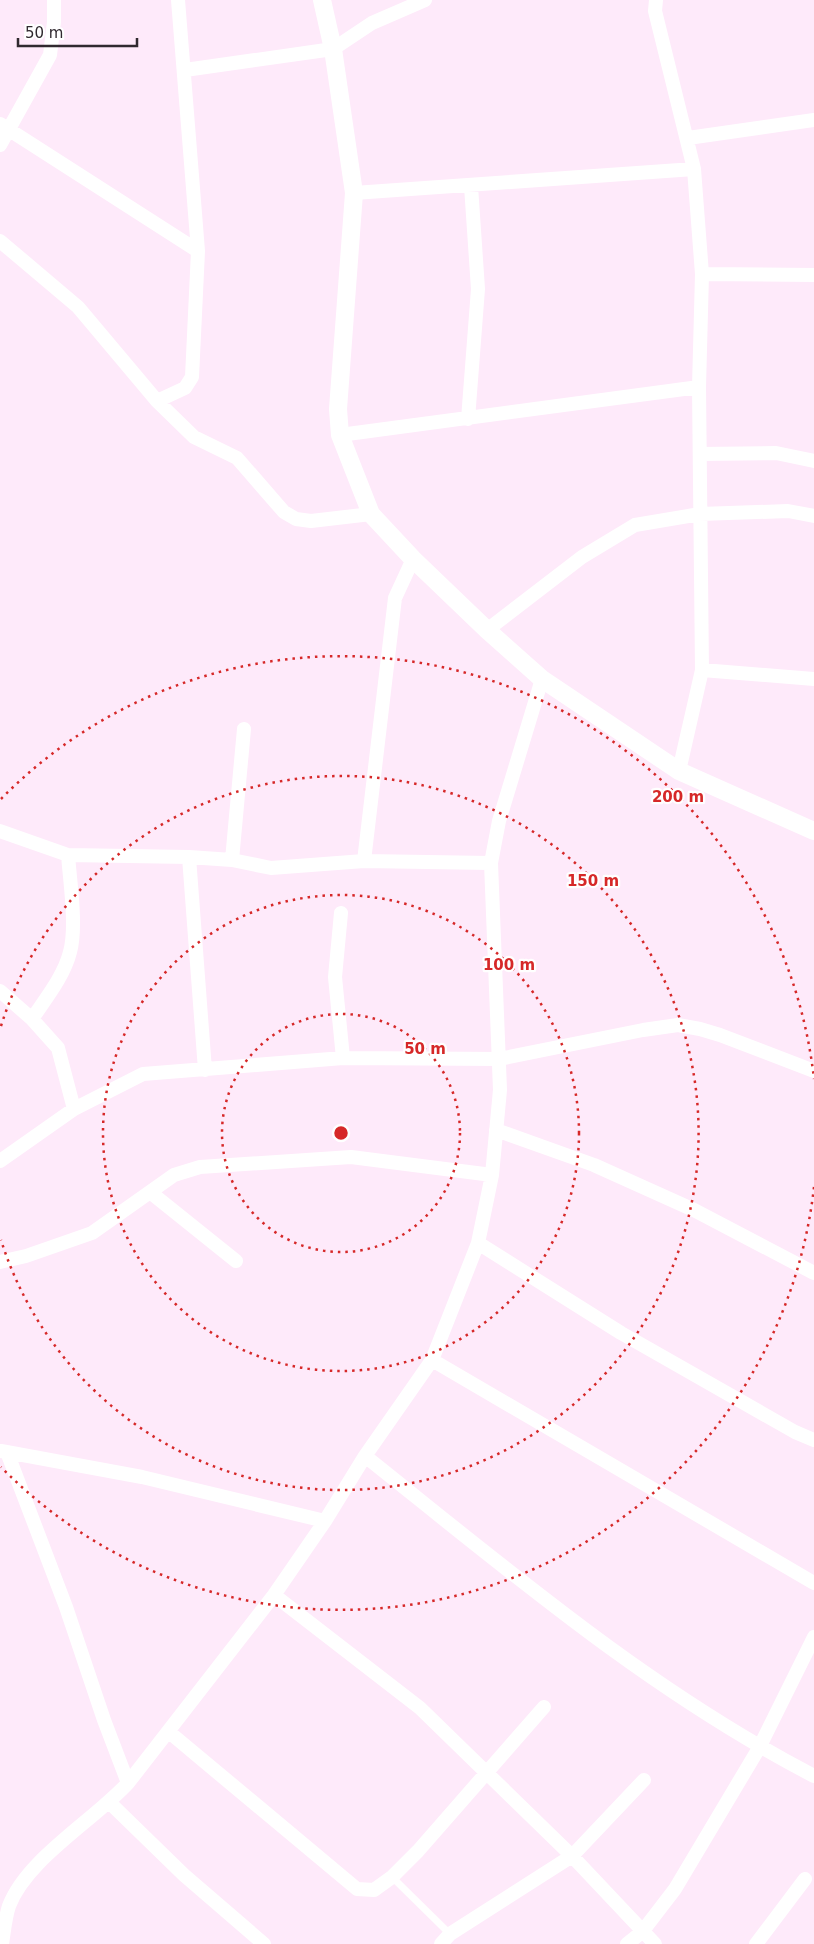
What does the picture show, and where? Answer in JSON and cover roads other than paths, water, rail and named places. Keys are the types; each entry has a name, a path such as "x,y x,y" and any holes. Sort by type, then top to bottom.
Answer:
{"street":[{"path":"0,145 4,127 50,55 54,22 54,0"},
{"path":"157,401 185,388 192,377 198,251 178,0"},
{"path":"322,0 333,50 354,193 338,409 340,435 372,514 413,559 486,630 542,679 679,771 814,831"},
{"path":"185,70 333,50 372,23 425,0"},
{"path":"656,0 655,10 688,138 694,169 702,274 699,387 702,670 679,771"},
{"path":"688,138 814,120"},
{"path":"4,127 198,251"},
{"path":"354,193 694,169"},
{"path":"468,418 478,289 471,186"},
{"path":"0,241 78,307 157,401 194,437 237,458 284,512 296,519 311,521 372,514"},
{"path":"702,274 814,275"},
{"path":"340,435 699,387"},
{"path":"701,454 776,453 814,461"},
{"path":"486,630 582,557 635,525 700,514 788,511 814,516"},
{"path":"364,861 395,598 413,559"},
{"path":"702,670 814,680"},
{"path":"2,1944 10,1906 34,1866 110,1803 169,1732 274,1595 325,1521 365,1456 432,1360 478,1243 492,1175 500,1090 500,1059 491,863 498,821 542,679"},
{"path":"232,860 244,729"},
{"path":"0,831 68,855 189,857 232,860 271,868 364,861 491,863"},
{"path":"32,1019 60,976 71,951 72,914 68,855"},
{"path":"189,857 205,1070"},
{"path":"341,913 335,977 343,1058"},
{"path":"0,991 32,1019 58,1048 74,1109"},
{"path":"0,1160 74,1109 143,1074 343,1058 500,1059 643,1030 678,1025 720,1035 814,1071"},
{"path":"496,1130 594,1165 694,1210 814,1273"},
{"path":"0,1262 26,1256 92,1233 174,1175 200,1167 351,1157 492,1175"},
{"path":"150,1192 236,1261"},
{"path":"478,1243 621,1334 795,1432 814,1440"},
{"path":"432,1360 814,1583"},
{"path":"3,1451 142,1477 325,1521"},
{"path":"3,1451 66,1607 104,1720 128,1783"},
{"path":"365,1456 644,1674 759,1748 814,1776"},
{"path":"274,1595 420,1708 572,1856 655,1944"},
{"path":"627,1944 642,1932 675,1889 759,1748 812,1646"},
{"path":"169,1732 357,1888 374,1890 392,1877 544,1707"},
{"path":"445,1941 572,1856 644,1780"},
{"path":"110,1803 184,1875 264,1944"},
{"path":"756,1944 805,1879"}],"lane":[{"path":"392,1877 445,1941"}]}
